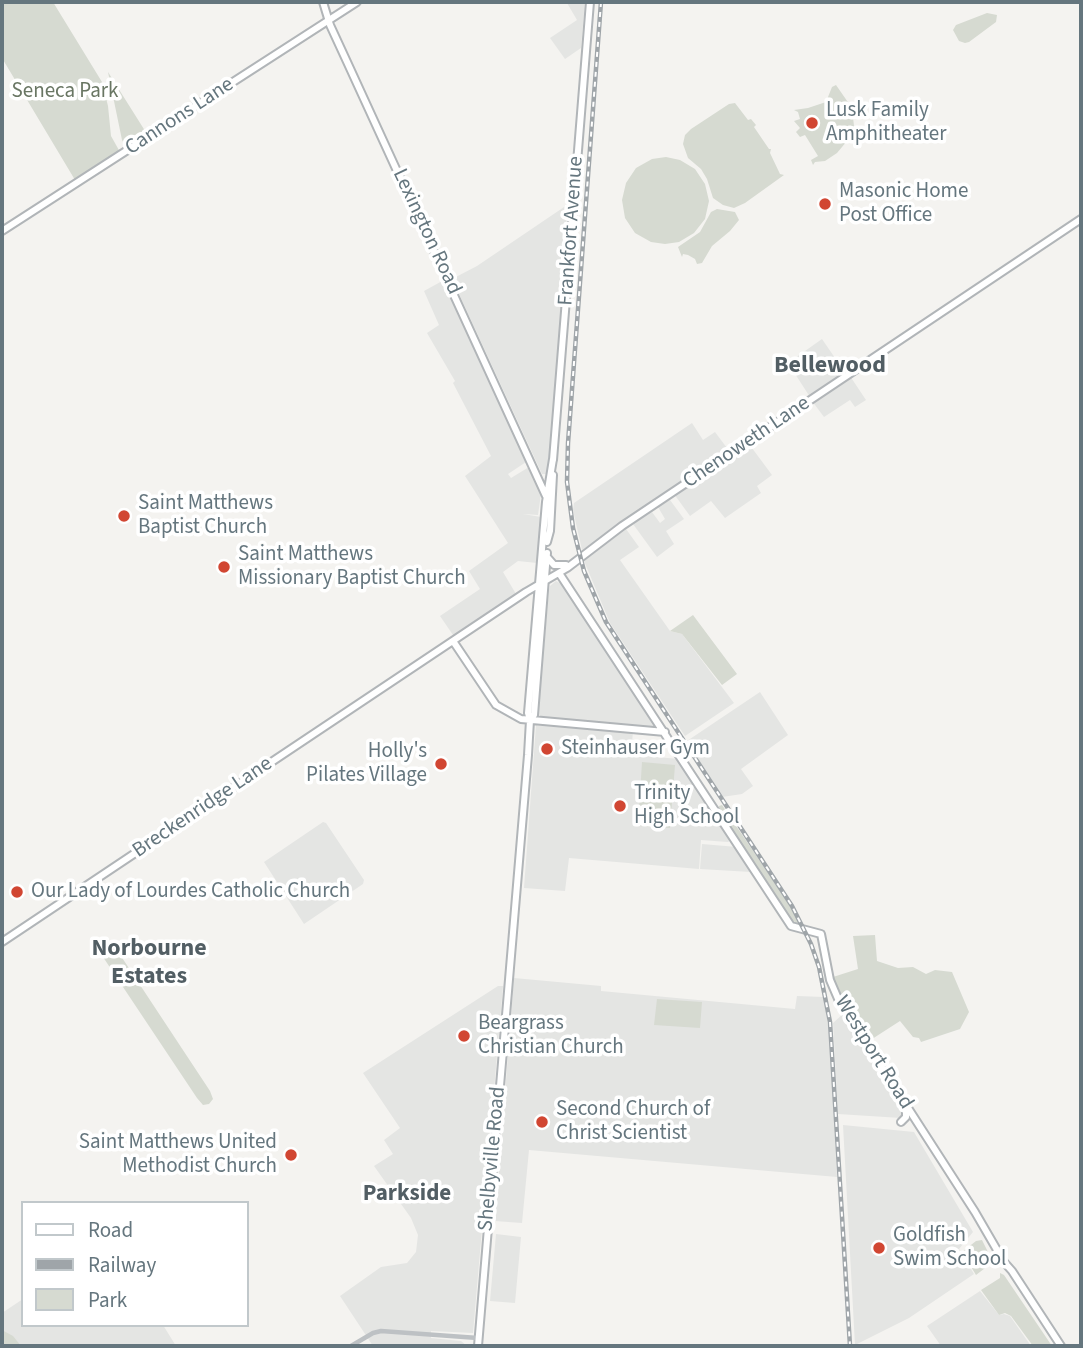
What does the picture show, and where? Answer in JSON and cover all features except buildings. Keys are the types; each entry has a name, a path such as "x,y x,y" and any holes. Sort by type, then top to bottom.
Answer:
{"main road":[{"name":"Lexington Road","path":"323,2 547,494"},
{"name":"Cannons Lane","path":"2,231 357,2"},
{"name":"Frankfort Avenue","path":"545,542 552,508 553,459 590,2"},
{"name":"Chenoweth Lane","path":"542,583 1081,219"},
{"name":"Frankfort Avenue","path":"547,494 553,459"},
{"name":"Lexington Road","path":"532,462 550,502 545,542"},
{"path":"540,475 550,472"},
{"name":"Shelbyville Road","path":"542,583 547,556 545,542"},
{"name":"Shelbyville Road","path":"478,1342 530,720 534,715 545,542"},
{"path":"547,556 554,565 563,569"},
{"name":"Westport Road","path":"563,569 574,595 791,926 821,934 834,990 1004,1262 1061,1346"},
{"name":"Breckenridge Lane","path":"2,942 542,583"},
{"path":"453,641 496,705 521,719 665,732"},
{"path":"901,1122 906,1117 906,1106"}],"street":[{"path":"351,1346 381,1331 478,1342"}],"shaded area":[{"path":"585,2 581,48 565,59 550,38 577,20 567,3"},
{"path":"570,203 549,465 546,474 542,474 452,279 477,266"},
{"path":"444,280 526,462 508,474 511,478 529,467 541,494 538,515 523,514 541,517 537,563 518,561 503,572 516,594 458,635 453,635 440,616 480,589 469,571 508,543 465,476 491,456 453,383 455,381 427,333 439,325 424,291"},
{"path":"822,339 846,374 810,397 788,363"},
{"path":"850,376 866,400 855,407 850,400 824,417 812,401"},
{"path":"692,423 703,440 715,432 730,452 582,550 573,510 574,503"},
{"path":"749,444 772,475 757,486 761,493 725,518 711,501 690,516 674,494"},
{"path":"670,500 684,519 666,531 674,544 657,557 633,524 652,512 660,523 665,519 658,507"},
{"path":"626,529 639,547 620,560 670,631 682,634 734,703 685,736 610,623 584,561"},
{"path":"556,581 563,585 657,728 541,717 538,713 549,590"},
{"path":"760,692 788,735 741,769 753,786 742,794 722,797 687,741"},
{"name":"Trinity High School","path":"536,725 633,731 631,755 680,759 732,839 728,842 701,840 699,869 569,858 565,891 524,888"},
{"path":"323,822 364,880 363,884 304,924 264,862"},
{"path":"702,844 737,847 751,872 700,869"},
{"path":"514,978 601,986 601,991 795,1009 797,996 824,997 830,1040 837,1177 529,1150 522,1223 495,1221"},
{"path":"498,986 503,986 473,1333 431,1331 431,1338 461,1341 467,1346 373,1346 340,1296 381,1267 407,1263 416,1252 418,1235 411,1218 374,1166 393,1154 384,1140 400,1128 363,1073"},
{"path":"844,1013 905,1108 905,1115 901,1118 838,1114 833,1023"},
{"path":"843,1125 914,1132 973,1232 959,1249 974,1274 909,1318 855,1345"},
{"path":"496,1234 521,1237 515,1303 490,1301"},
{"path":"980,1291 999,1315 1010,1316 1031,1346 941,1346 927,1326"},
{"path":"21,1300 21,1327 164,1327 176,1346 2,1346 2,1313"}],"green space":[{"name":"Seneca Park","path":"2,2 53,2 102,82 111,136 120,152 75,180 2,58"},
{"path":"987,13 997,15 996,22 969,42 959,41 953,30 956,25"},
{"path":"108,72 147,134 131,145 125,145 122,140"},
{"path":"836,85 852,108 854,126 837,153 813,165 811,160 818,156 805,135 800,137 796,132 800,128 794,121 800,119 798,112 794,110 826,102 832,87"},
{"path":"735,103 748,120 751,119 756,125 754,127 771,149 770,153 780,174 784,175 734,208 713,198 707,179 701,169 688,158 683,144 685,135 691,129 729,104"},
{"path":"666,157 680,160 695,169 705,184 709,201 705,219 694,233 679,242 665,244 651,242 635,233 625,218 622,200 626,183 636,168 652,159"},
{"path":"717,209 735,212 739,220 712,246 702,263 697,264 695,259 688,255 683,254 682,257 678,247 700,232 711,212"},
{"path":"693,615 737,674 722,685 682,634 670,631"},
{"path":"642,762 675,765 670,828 638,826"},
{"path":"722,805 791,907 801,927 791,919 723,815 719,808"},
{"path":"875,935 877,961 898,968 913,967 926,974 935,970 952,972 969,1012 960,1029 921,1042 919,1038 913,1037 900,1021 869,1041 843,1001 833,977 858,969 853,936"},
{"path":"104,941 113,944 210,1091 213,1099 209,1104 203,1105 197,1098 99,951 99,946"},
{"path":"657,999 702,1002 700,1028 654,1025"},
{"path":"982,1240 993,1262 976,1275 962,1252 976,1241"},
{"path":"1000,1273 1052,1346 1033,1346 1011,1316 1005,1313 999,1315 981,1290 1000,1278"},
{"path":"2,1330 13,1336 21,1346 2,1346"}],"railway":[{"path":"601,2 568,443 567,482 573,528 584,571 606,622 792,906 819,967 830,1022 850,1346"}],"place":[{"name":"Lusk Family Amphitheater","path":"812,123"},
{"name":"Masonic Home Post Office","path":"825,204"},
{"name":"Saint Matthews Baptist Church","path":"124,516"},
{"name":"Saint Matthews Missionary Baptist Church","path":"224,567"},
{"name":"Steinhauser Gym","path":"547,749"},
{"name":"Holly's Pilates Village","path":"441,764"},
{"name":"Trinity High School","path":"620,806"},
{"name":"Our Lady of Lourdes Catholic Church","path":"17,892"},
{"name":"Beargrass Christian Church","path":"464,1036"},
{"name":"Second Church of Christ Scientist","path":"542,1122"},
{"name":"Saint Matthews United Methodist Church","path":"291,1155"},
{"name":"Goldfish Swim School","path":"879,1248"}],"district":[{"name":"Bellewood","path":"830,367"},
{"name":"Norbourne Estates","path":"149,964"},
{"name":"Parkside","path":"407,1195"}]}
